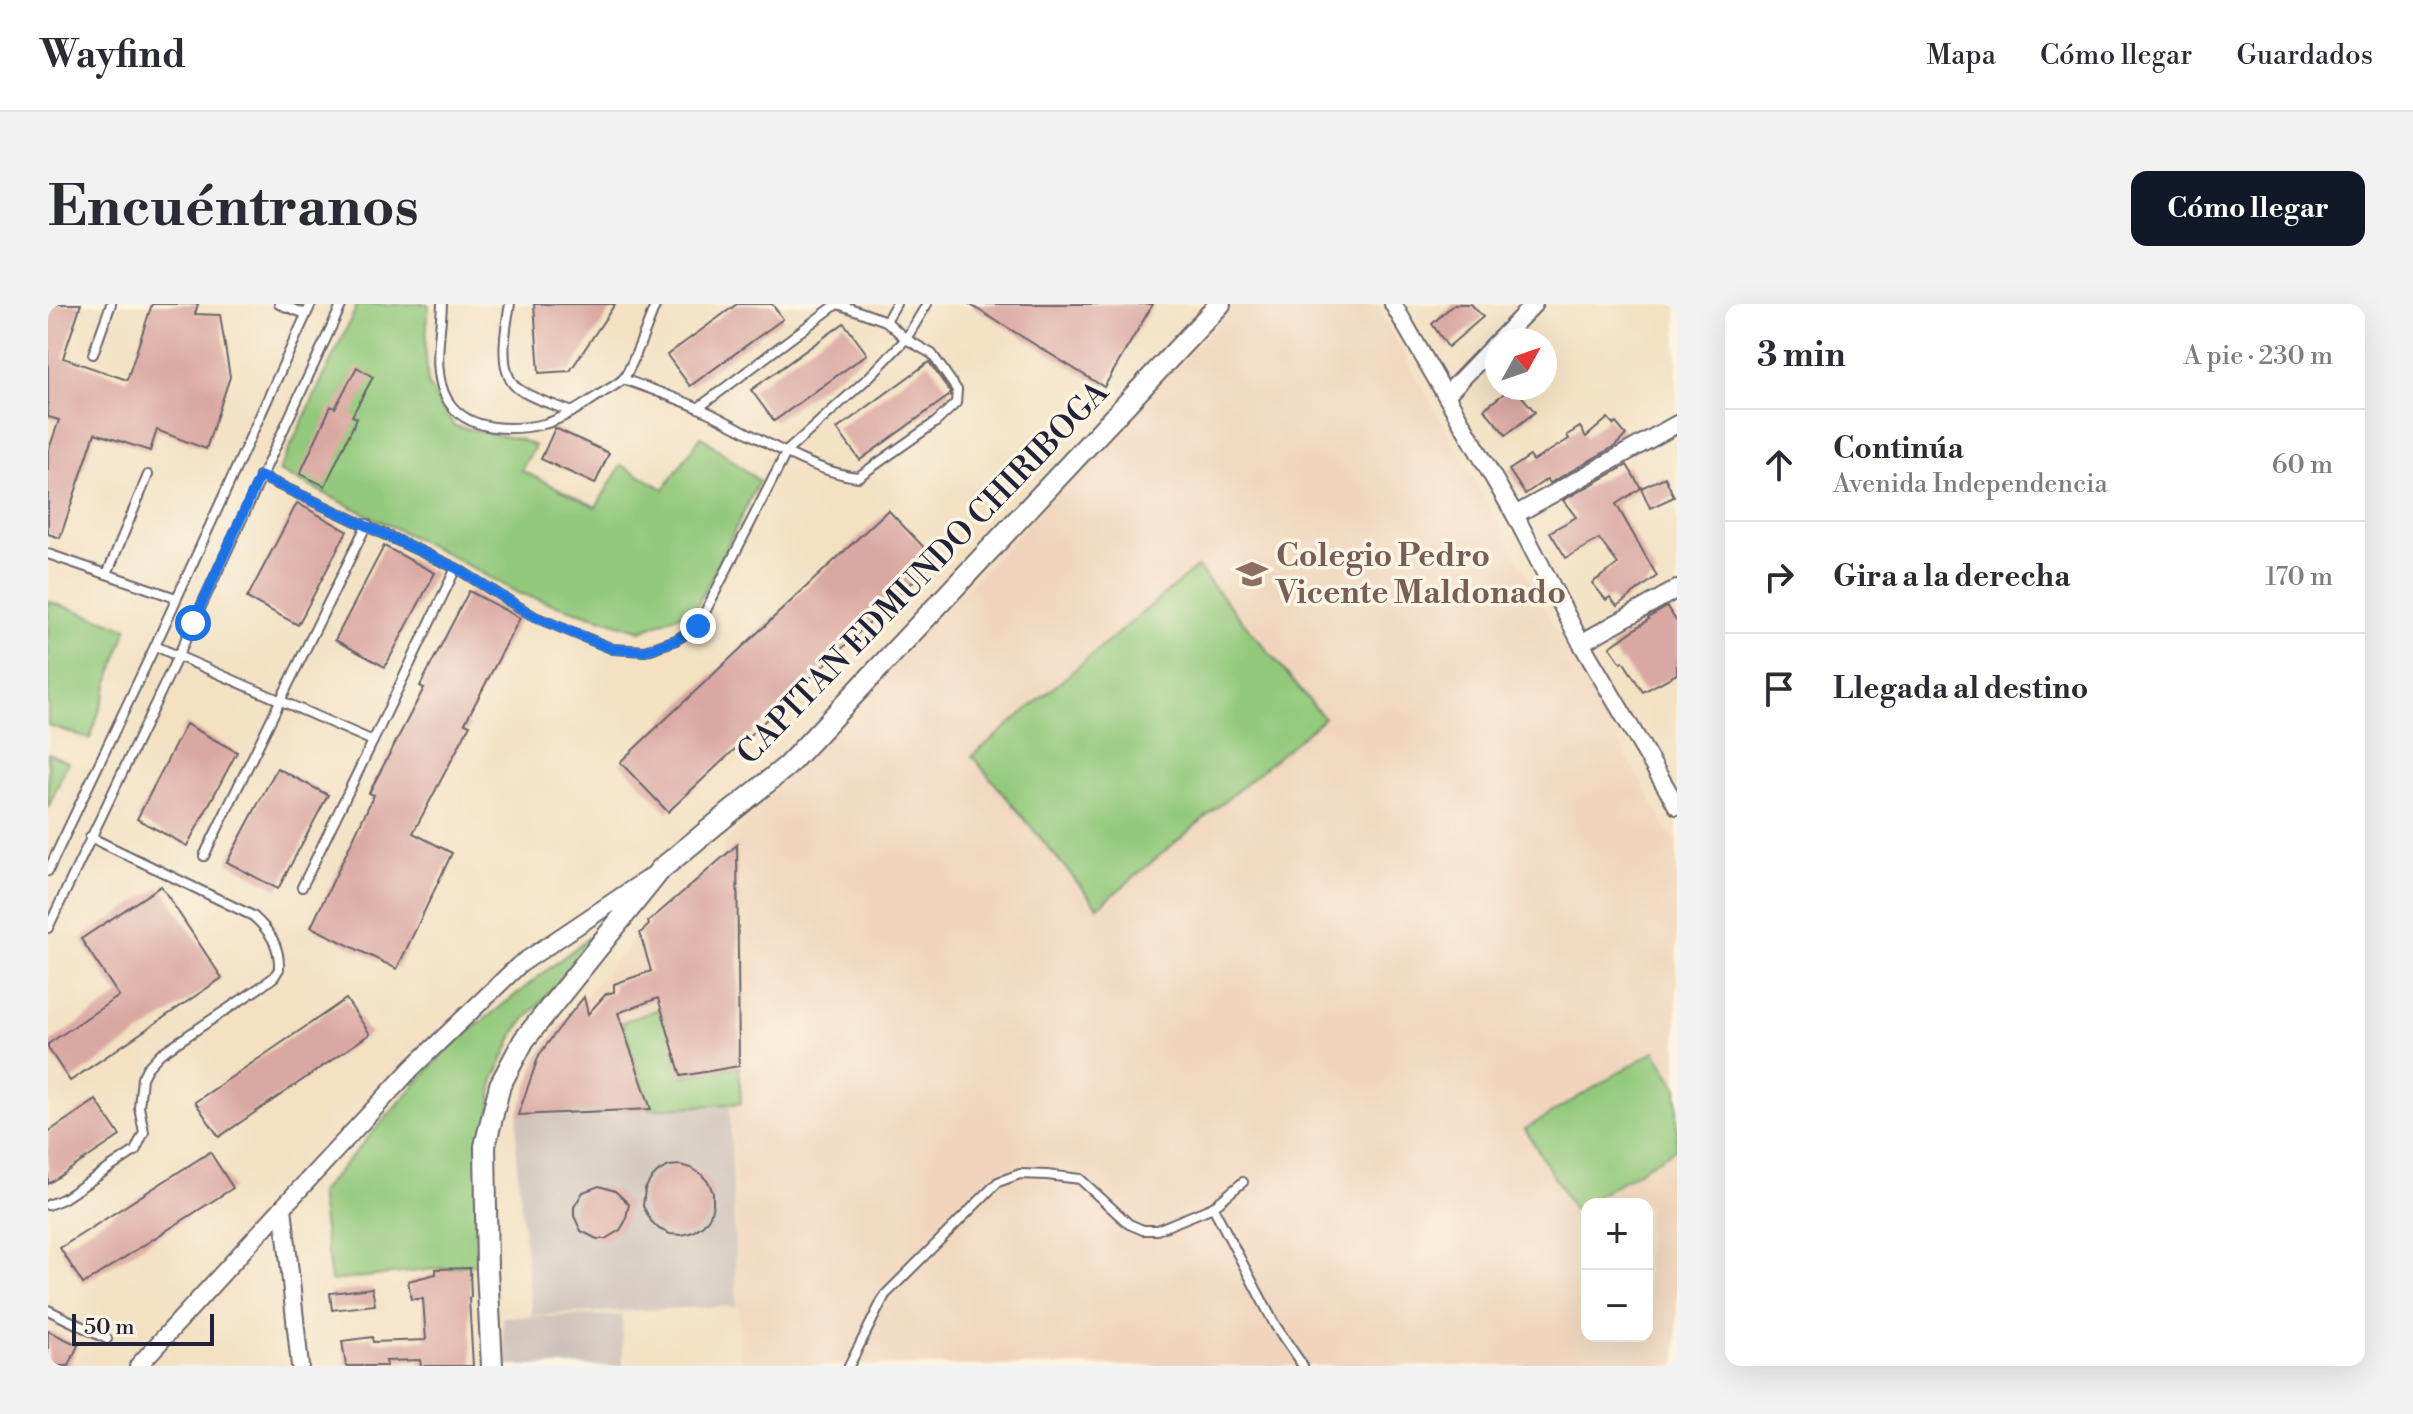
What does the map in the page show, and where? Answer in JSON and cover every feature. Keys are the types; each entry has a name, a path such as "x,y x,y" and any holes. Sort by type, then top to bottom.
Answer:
{"street":[{"name":"CAPITAN EDMUNDO CHIRIBOGA","path":"138,1366 412,1068 519,965 661,869 787,766 1220,304"},
{"path":"1393,304 1515,515 1581,643 1677,806"},
{"path":"1511,328 1534,304"},
{"path":"1446,395 1485,354"},
{"path":"1515,515 1677,424"},
{"path":"1581,643 1677,589"},
{"path":"492,1366 485,1146 500,1085 524,1040 661,869"},
{"path":"283,1207 300,1366"}],"lane":[{"path":"93,354 111,304"},
{"path":"279,304 306,314"},
{"path":"48,871 311,304"},
{"path":"48,928 342,304"},
{"path":"442,304 438,363 441,383 449,402 467,419 510,429 547,423 572,412 623,379 656,304"},
{"path":"510,304 504,360 513,385 572,412"},
{"path":"623,379 698,408 839,475 858,477 936,422 956,403 957,390 932,354 906,339 886,321 837,304 698,408"},
{"path":"886,321 896,304"},
{"path":"260,476 456,568 535,617 613,649 645,651 676,640 698,626 787,451 906,339 927,304"},
{"path":"107,574 148,475"},
{"path":"204,856 367,524"},
{"path":"48,554 176,598"},
{"path":"302,887 456,568"},
{"path":"155,646 373,741"},
{"path":"48,1205 63,1199 135,1151 144,1132 139,1107 142,1078 160,1054 262,986 279,969 276,944 267,929 253,916 90,837"},
{"path":"849,1366 885,1295 998,1182 1020,1174 1080,1179 1129,1224 1143,1230 1157,1230 1213,1207 1243,1182"},
{"path":"1213,1207 1275,1325 1303,1366"},
{"path":"48,1310 107,1339"}],"shaded area":[{"name":"Colegio Pedro Vicente Maldonado","path":"1235,304 1376,304 1677,847 1677,1366 741,1366 723,844"},
{"path":"640,933 662,1008 592,1033 584,997"},
{"path":"730,1104 737,1306 532,1315 516,1156 518,1115"},
{"path":"622,1315 623,1366 505,1366 503,1317"}],"green space":[{"path":"358,304 429,304 425,347 428,385 454,426 519,439 535,446 521,470 596,507 621,465 664,489 701,436 759,481 696,608 641,631 518,593 445,553 279,471"},
{"path":"1197,567 1324,718 1098,907 972,756"},
{"path":"48,601 127,628 90,739 48,725"},
{"path":"48,753 68,762 48,808"},
{"path":"616,916 516,1030 493,1082 480,1264 331,1281 319,1193 448,1048"},
{"path":"662,1008 682,1076 739,1066 741,1103 651,1109 622,1022"},
{"path":"1655,1051 1677,1087 1677,1148 1594,1198 1581,1198 1581,1206 1574,1210 1525,1129"}],"building":[{"path":"48,304 81,304 63,358 127,380 152,304 198,304 195,314 220,315 230,377 206,449 157,430 150,451 95,433 60,538 48,534 48,452 59,420 48,417"},
{"path":"534,304 615,304 570,371 539,373"},
{"path":"737,304 772,304 783,319 690,386 667,355"},
{"path":"969,304 1153,304 1104,387"},
{"path":"1454,304 1471,304 1483,317 1448,347 1432,324"},
{"path":"844,323 867,354 774,421 751,390"},
{"path":"929,362 950,395 860,460 837,429"},
{"path":"357,367 373,377 352,416 357,418 325,486 300,474 331,406 335,408"},
{"path":"1496,400 1525,400 1535,412 1506,435 1484,409"},
{"path":"1608,418 1626,435 1615,446 1550,483 1547,479 1525,494 1509,470 1530,456 1533,461 1569,439 1567,435 1580,427 1586,437"},
{"path":"555,428 609,453 595,484 541,459"},
{"path":"1627,465 1641,488 1616,504 1657,576 1617,606 1610,597 1606,600 1592,583 1618,564 1599,539 1566,558 1550,532 1576,517 1563,500"},
{"path":"1665,477 1674,497 1650,508 1641,488"},
{"path":"297,503 347,531 298,625 247,598"},
{"path":"888,510 936,560 668,812 620,762"},
{"path":"384,546 435,573 385,667 335,640"},
{"path":"469,591 520,618 465,723 470,725 413,833 452,853 397,969 311,927 374,795 369,793 424,688 420,686"},
{"path":"1667,607 1677,622 1677,674 1643,692 1610,647"},
{"path":"186,724 237,752 187,846 137,819"},
{"path":"277,768 328,795 278,889 227,862"},
{"path":"737,845 739,1066 681,1076 658,998 618,1013 651,1109 518,1115 539,1055 566,1019 584,997 588,1014 606,994 614,992 614,984 651,971 640,933 649,925 648,922"},
{"path":"161,886 222,978 70,1081 48,1044 119,996 81,939"},
{"path":"346,999 370,1034 219,1137 195,1102"},
{"path":"96,1100 120,1136 48,1184 48,1132"},
{"path":"210,1152 233,1188 83,1284 60,1248"},
{"path":"680,1165 701,1174 713,1193 710,1216 693,1232 682,1235 659,1229 643,1206 645,1189 651,1179 669,1166"},
{"path":"599,1186 615,1191 629,1204 620,1230 605,1239 597,1239 581,1231 574,1216 574,1207 583,1192"},
{"path":"470,1268 473,1366 421,1366 420,1360 386,1361 387,1366 346,1366 342,1341 372,1337 373,1342 426,1340 423,1299 411,1299 408,1281 436,1274 436,1269"},
{"path":"372,1288 375,1305 332,1310 330,1293"},
{"path":"48,1331 78,1345 69,1366 48,1366"}],"place":[{"name":"Colegio Pedro Vicente Maldonado","path":"1252,574"}],"route":[{"path":"193,623 260,476 456,568 535,617 613,649 645,651 676,640 698,626"}]}
